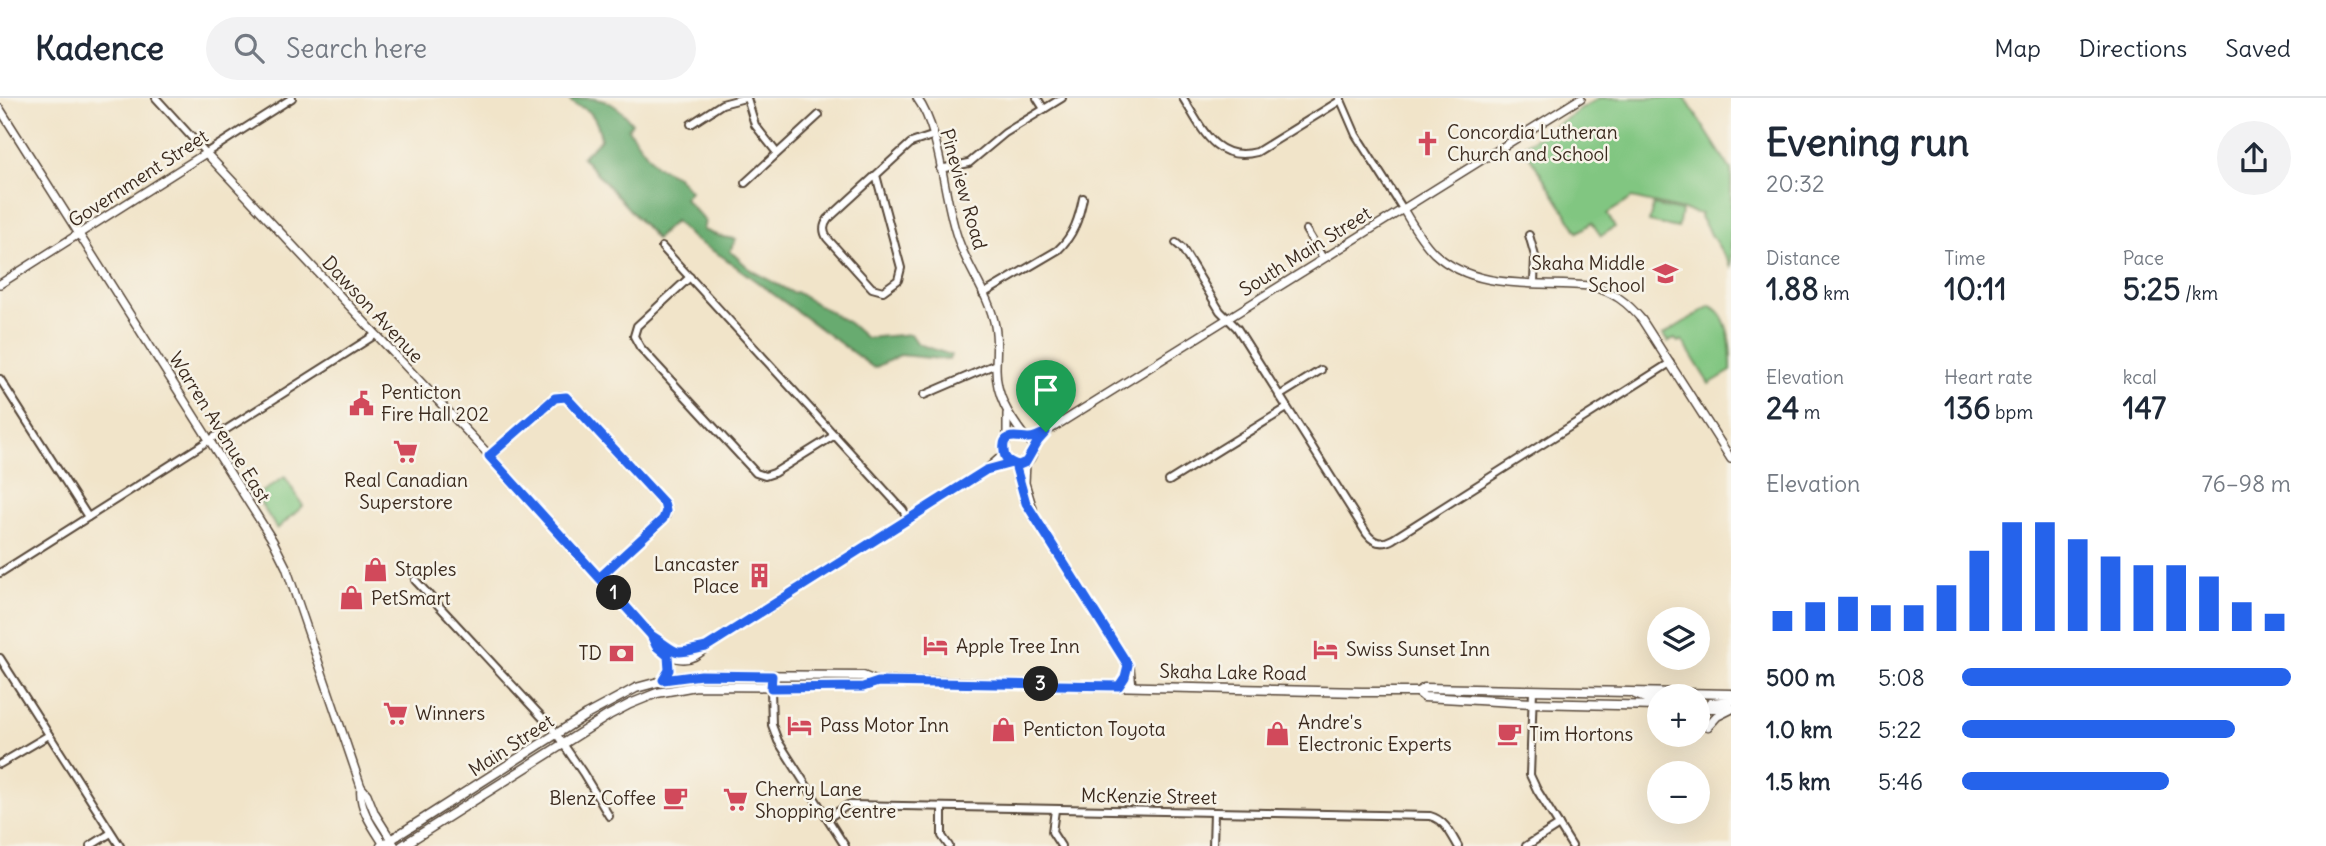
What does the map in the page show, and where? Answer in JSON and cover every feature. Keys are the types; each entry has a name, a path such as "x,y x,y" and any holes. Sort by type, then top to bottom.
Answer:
{"main road":[{"path":"663,680 669,670 671,655"},
{"name":"Skaha Lake Road","path":"663,680 701,675 863,676 878,682"},
{"name":"Main Street","path":"387,844 557,734 635,688 663,680"},
{"name":"Skaha Lake Road","path":"676,689 863,687 878,682 1418,692 1424,688 1731,694"},
{"name":"Main Street","path":"402,846 630,704 676,689"},
{"name":"Skaha Lake Road","path":"1418,692 1424,697 1647,706"},
{"path":"1628,692 1647,698"},
{"path":"1710,705 1716,701 1731,701"},
{"path":"1710,708 1731,709"},
{"path":"1710,724 1717,716 1731,709"}],"street":[{"name":"Dawson Avenue","path":"156,98 600,577 651,635 656,646 671,655"},
{"name":"Government Street","path":"0,284 292,98"},
{"path":"691,124 722,104 746,98 755,125 777,153"},
{"name":"Pineview Road","path":"917,98 927,117 958,240 995,327 997,385 1006,410 1026,438"},
{"path":"1037,98 1044,109"},
{"path":"940,169 969,163 1005,133 1062,98"},
{"path":"1184,98 1216,147 1242,155 1257,152 1341,99 1356,135 1427,245 1451,265 1481,278 1590,286 1617,296 1642,320 1731,459"},
{"name":"South Main Street","path":"1026,438 1046,432 1581,98"},
{"name":"Warren Avenue East","path":"0,109 281,555 361,787 367,794 387,844"},
{"path":"745,183 819,115"},
{"path":"876,175 901,268 898,281 884,291 872,288 827,238 824,231 828,219 876,175 911,143 932,136"},
{"path":"982,294 1058,250 1069,240 1078,220 1083,198"},
{"path":"1306,230 1323,258"},
{"path":"1529,235 1535,256 1534,283"},
{"path":"1176,243 1182,248 1220,311 1229,318 1367,534 1376,542 1384,543 1393,539 1670,363"},
{"path":"662,247 903,510 908,519"},
{"path":"690,276 637,326 634,336 656,364 756,473 765,476 774,474 835,435"},
{"path":"0,573 375,335"},
{"path":"924,395 996,364"},
{"path":"1279,396 1321,370"},
{"path":"0,379 88,517"},
{"path":"489,456 555,398 561,396 569,399 637,472 664,503 666,515 600,577"},
{"path":"1169,481 1287,408"},
{"name":"Pineview Road","path":"1006,410 1007,440"},
{"name":"South Main Street","path":"1033,449 1046,432"},
{"path":"986,470 1013,464 1026,462 1033,449 1026,438 1017,435 1007,440 1004,454 1013,464 1026,503 1128,665 1132,686"},
{"path":"671,655 680,659 693,657 986,470 1004,454"},
{"path":"1026,462 1025,483 1036,516"},
{"path":"415,580 557,734 608,816"},
{"path":"0,658 120,846"},
{"path":"1119,686 1128,665"},
{"path":"772,676 771,717 774,732 845,846"},
{"path":"1533,690 1530,775 1572,846"},
{"path":"0,764 49,735"},
{"name":"McKenzie Street","path":"828,818 848,805 1430,816 1445,824 1458,846"},
{"path":"943,808 942,836 949,846"},
{"path":"1055,810 1052,832 1061,846"},
{"path":"1213,846 1214,812"},
{"path":"1526,846 1559,825"},
{"path":"90,846 111,833"}],"green space":[{"path":"568,98 598,99 619,109 632,123 628,129 656,166 677,176 690,191 684,198 705,221 703,230 736,239 730,251 752,271 793,293 796,292 849,323 866,338 911,334 918,344 951,355 949,360 900,355 874,368 723,257 693,239 675,221 656,239 582,157 601,139 600,134 591,113"},
{"path":"1599,98 1685,98 1731,170 1731,266 1700,217 1701,214 1632,198 1607,214 1615,227 1601,236 1592,223 1578,232 1523,146"},
{"path":"1653,205 1681,211 1678,228 1649,222"},
{"path":"1710,306 1717,311 1726,325 1731,371 1709,384 1682,340 1668,342 1663,335"},
{"path":"285,477 303,506 277,529 256,496"}],"place":[{"name":"Concordia Lutheran Church and School","path":"1427,143"},
{"name":"Skaha Middle School","path":"1665,274"},
{"name":"Penticton Fire Hall 202","path":"361,403"},
{"name":"Real Canadian Superstore","path":"406,452"},
{"name":"Staples","path":"375,569"},
{"name":"Lancaster Place","path":"759,575"},
{"name":"PetSmart","path":"351,598"},
{"name":"Apple Tree Inn","path":"936,646"},
{"name":"Swiss Sunset Inn","path":"1326,649"},
{"name":"TD","path":"622,653"},
{"name":"Winners","path":"395,713"},
{"name":"Pass Motor Inn","path":"800,725"},
{"name":"Penticton Toyota","path":"1003,729"},
{"name":"Andre's Electronic Experts","path":"1278,733"},
{"name":"Tim Hortons","path":"1509,734"},
{"name":"Blenz Coffee","path":"676,798"},
{"name":"Cherry Lane Shopping Centre","path":"735,800"}],"route":[{"path":"1046,432 1028,439 1017,435 1010,438 1003,451 1008,461 1015,464 1026,503 1128,665 1119,686 878,682 863,687 771,688 772,676 701,675 663,680 669,670 668,656 656,646 651,635 600,577 663,519 666,515 664,503 566,397 555,398 489,456 651,635 674,652 687,653 706,647 986,470 1012,463 1015,464 1019,465 1023,464 1029,460 1033,449 1046,432"}]}
